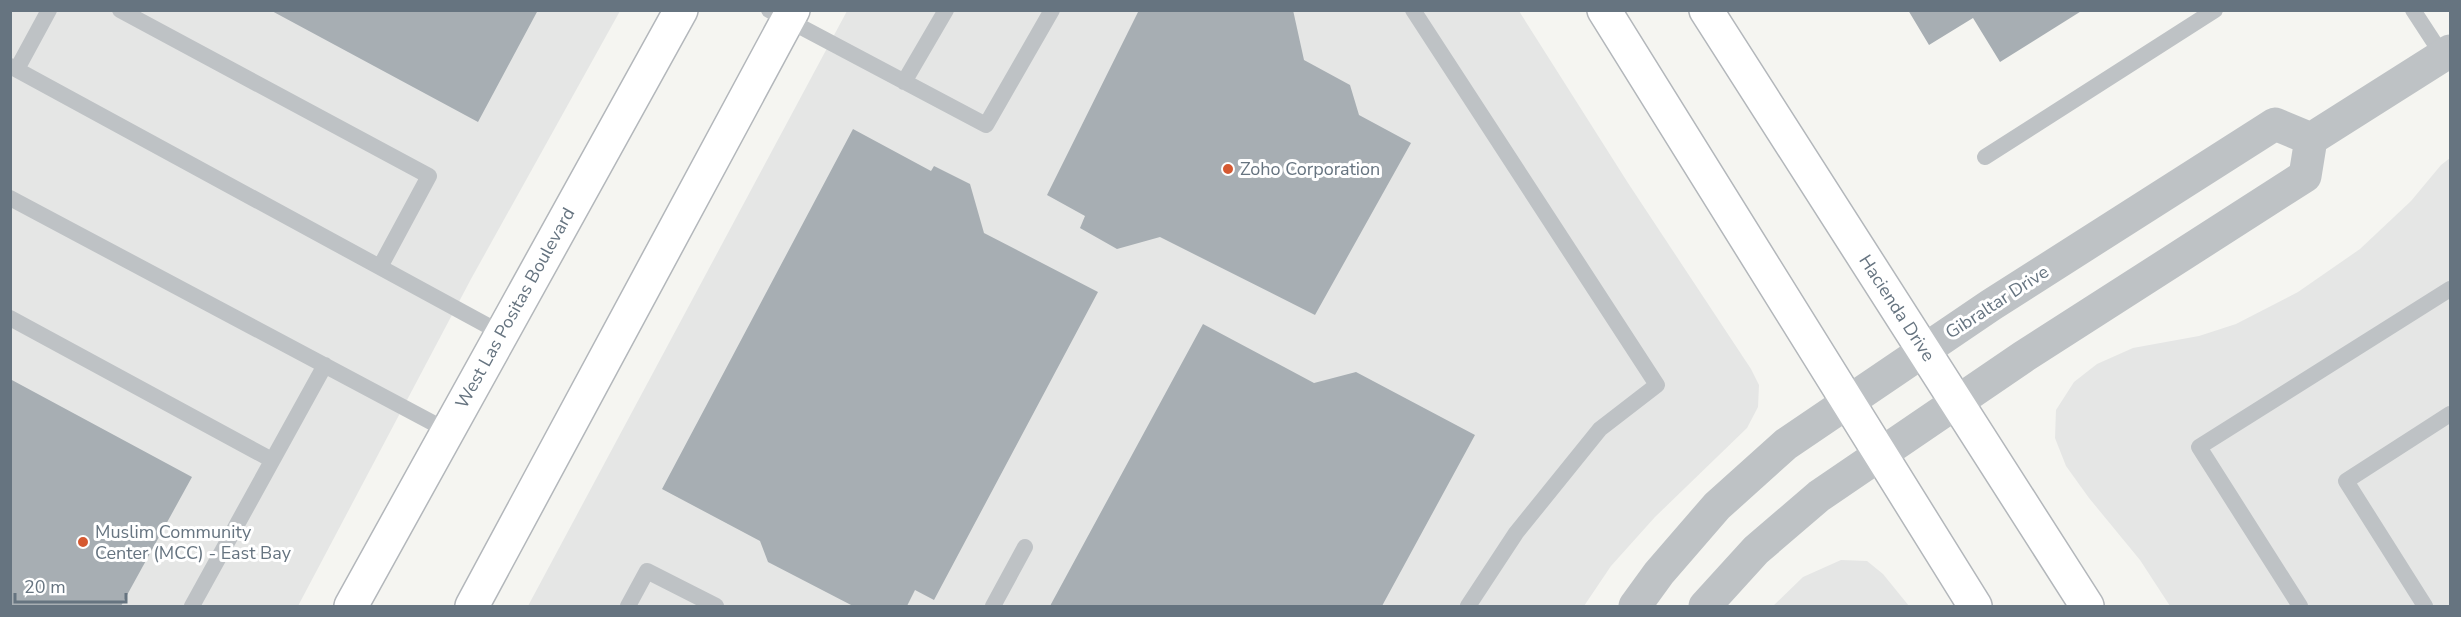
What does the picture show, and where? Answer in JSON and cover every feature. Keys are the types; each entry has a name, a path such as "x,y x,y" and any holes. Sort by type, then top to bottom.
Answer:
{"main road":[{"name":"West Las Positas Boulevard","path":"351,606 681,10"},
{"path":"1604,10 1975,606"},
{"name":"Hacienda Drive","path":"1706,10 2087,606"},
{"path":"481,604 783,14"}],"street":[{"path":"1705,606 1756,550 1819,496 1957,402 2304,176 2311,139 2447,54"},
{"name":"Gibraltar Drive","path":"1635,606 1659,573 1718,506 1785,444 2000,299 2275,124 2311,139"}],"lane":[{"path":"49,10 14,68 501,333"},
{"path":"120,10 429,176 380,267"},
{"path":"904,82 946,10"},
{"path":"783,14 986,125 1052,10"},
{"path":"1413,10 1657,385 1600,429 1516,533 1473,604"},
{"path":"1985,157 2215,10"},
{"path":"2413,10 2447,54"},
{"path":"10,198 448,431"},
{"path":"2300,606 2199,447 2451,289"},
{"path":"10,318 272,460"},
{"path":"192,606 325,365"},
{"path":"2425,606 2346,481 2451,414"},
{"path":"993,606 1025,547"},
{"path":"628,606 648,571 717,606"}],"shaded area":[{"path":"10,11 620,11 471,279 298,606 11,606"},
{"path":"847,11 1519,11 1628,183 1751,369 1759,385 1758,407 1747,428 1655,517 1611,566 1584,606 528,606"},
{"path":"2450,158 2450,606 2170,606 2140,560 2066,466 2055,438 2056,410 2074,382 2097,364 2133,348 2199,336 2236,324 2298,292 2360,249 2411,201 2441,165"},
{"path":"1841,560 1867,561 1883,574 1909,606 1773,606 1803,577"}],"building":[{"path":"270,10 538,10 478,122"},
{"name":"Zoho Corporation","path":"1139,10 1293,10 1304,60 1350,85 1359,115 1411,143 1315,315 1160,237 1117,249 1080,228 1085,216 1047,195"},
{"path":"1908,10 2083,10 2000,62 1973,18 1929,45"},
{"path":"853,129 931,171 934,166 970,184 984,233 1098,292 934,600 915,590 907,606 853,606 768,562 760,541 662,489"},
{"path":"1203,324 1314,383 1356,372 1475,435 1382,606 1050,606"},
{"name":"Muslim Community Center (MCC) - East Bay","path":"10,379 192,477 121,606 10,606"}],"place":[{"name":"Zoho Corporation","path":"1228,169"},
{"name":"Muslim Community Center (MCC) - East Bay","path":"83,542"}]}
